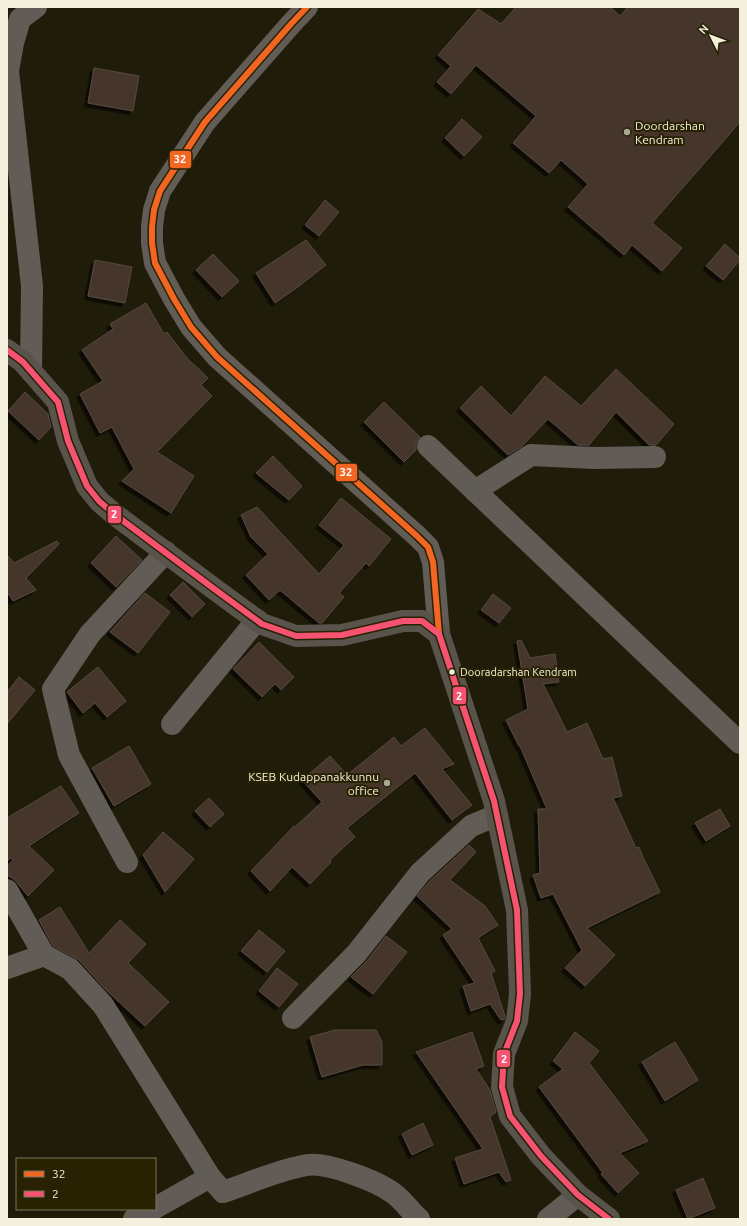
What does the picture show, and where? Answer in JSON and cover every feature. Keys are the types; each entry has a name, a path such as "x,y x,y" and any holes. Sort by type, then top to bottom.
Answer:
{"main road":[{"path":"7,350 23,362 58,402 68,441 87,486 98,501 262,624 296,636 342,635 403,621 422,621 439,634 494,801 517,910 520,994 518,1021 504,1054 502,1087 510,1116 541,1156 578,1195 609,1219"}],"street":[{"path":"31,371 32,286 8,71 13,43 20,19 36,7"},
{"path":"307,7 290,24 205,122 160,191 154,210 152,227 152,243 155,262 174,299 191,327 217,357 428,547 433,562 439,634"},
{"path":"428,446 740,743"},
{"path":"475,491 531,456 595,458 655,457"},
{"path":"127,862 69,755 53,689 90,634 166,552"},
{"path":"172,724 257,620"},
{"path":"293,1018 356,954 420,873 472,826 497,815"},
{"path":"7,890 44,955 70,969 103,1005 210,1177 223,1192 278,1173 309,1165 336,1169 371,1180 394,1193 419,1219"},
{"path":"7,968 44,955"},
{"path":"156,1207 210,1177"},
{"path":"548,1219 578,1195"},
{"path":"134,1219 150,1210"}],"building":[{"name":"Doordarshan Kendram","path":"516,7 610,7 620,16 628,7 740,7 740,122 652,223 682,248 662,271 632,245 624,255 568,207 588,184 561,160 549,173 513,143 536,116 476,65 451,94 437,82 451,66 438,55 478,9 501,24"},
{"path":"94,68 139,76 133,111 88,103"},
{"path":"462,119 482,137 464,156 445,138"},
{"path":"325,200 339,212 319,236 305,225"},
{"path":"306,240 326,265 275,303 256,273"},
{"path":"725,244 740,258 740,260 723,280 706,266"},
{"path":"213,254 239,281 222,297 196,270"},
{"path":"95,260 132,267 125,303 88,296"},
{"path":"146,303 164,334 167,332 186,357 208,378 201,385 212,396 157,452 194,476 171,513 122,481 134,469 112,427 100,433 80,394 103,381 82,350 113,329 110,324"},
{"path":"616,369 674,424 656,445 649,445 616,412 589,445 578,445 548,419 521,447 508,455 460,408 481,386 511,416 545,376 581,406"},
{"path":"25,392 48,414 51,427 39,440 8,411"},
{"path":"384,402 420,437 416,443 416,450 404,462 364,422"},
{"path":"273,456 302,486 289,500 256,473"},
{"path":"341,498 391,539 369,566 366,563 339,593 344,597 322,623 319,623 280,590 269,600 246,575 268,554 251,537 241,515 257,507 319,574 344,545 319,525"},
{"path":"116,536 142,560 116,587 91,563"},
{"path":"57,541 59,544 26,578 36,590 13,601 9,594 7,596 7,555 14,563"},
{"path":"183,582 205,604 192,617 170,595"},
{"path":"145,593 170,612 138,653 110,632"},
{"path":"493,594 511,608 499,623 481,610"},
{"path":"521,640 530,658 555,654 559,682 543,684 567,732 587,723 603,759 612,757 622,796 613,798 636,848 639,847 660,892 587,928 615,955 585,986 565,968 582,950 553,894 541,898 533,875 540,873 538,809 547,809 520,746 506,720 528,709 517,641"},
{"path":"259,642 294,677 281,690 275,684 262,697 233,669"},
{"path":"98,667 126,701 107,717 95,703 83,713 67,692"},
{"path":"19,677 35,690 7,724 7,692"},
{"path":"425,728 454,764 442,769 472,805 452,820 415,773 347,828 355,837 330,860 331,862 310,884 292,867 270,891 251,871 294,826 295,827 322,802 302,780 330,756 347,775 394,737 401,746"},
{"path":"129,746 151,784 114,806 92,768"},
{"path":"61,786 79,813 29,846 54,870 28,896 14,879 7,875 7,866 13,860 11,858 7,861 7,818"},
{"path":"209,798 224,814 210,827 195,811"},
{"path":"720,809 730,826 706,841 695,823"},
{"path":"163,832 194,859 165,892 143,855"},
{"path":"469,845 476,852 450,880 485,906 498,925 478,938 495,971 491,973 505,1016 505,1019 501,1020 490,1004 471,1011 463,986 475,983 443,935 452,929 417,896 429,882"},
{"path":"60,907 89,953 120,920 146,944 128,963 169,1002 145,1026 106,990 79,960 53,946 39,920"},
{"path":"259,930 285,951 267,972 241,951"},
{"path":"386,936 407,952 373,994 351,977 366,962"},
{"path":"277,968 298,984 279,1007 259,991"},
{"path":"335,1030 376,1030 382,1042 382,1065 363,1065 322,1077 310,1037"},
{"path":"472,1032 484,1066 476,1069 490,1090 496,1112 490,1117 511,1180 506,1182 499,1172 464,1184 455,1158 483,1149 416,1052"},
{"path":"575,1032 599,1051 589,1063 648,1141 620,1153 639,1173 618,1193 601,1174 603,1173 539,1087 563,1069 553,1061"},
{"path":"675,1042 698,1080 665,1101 642,1062"},
{"path":"423,1123 433,1145 412,1155 402,1134"},
{"path":"703,1178 715,1208 688,1219 676,1190"}],"transit line":[{"name":"32","path":"307,7 205,122 160,191 154,210 152,227 152,243 155,263 191,327 217,357 428,547 433,562 439,634"},
{"name":"2","path":"7,350 23,362 58,402 68,441 87,486 99,501 114,514 262,624 296,636 342,635 403,621 422,621 439,634 494,801 517,910 520,994 517,1021 504,1054 502,1087 510,1116 541,1156 578,1195 609,1219"}],"place":[{"name":"Doordarshan Kendram","path":"627,132"},
{"name":"Dooradarshan Kendram","path":"452,672"},
{"name":"KSEB Kudappanakkunnu office","path":"387,783"}]}
